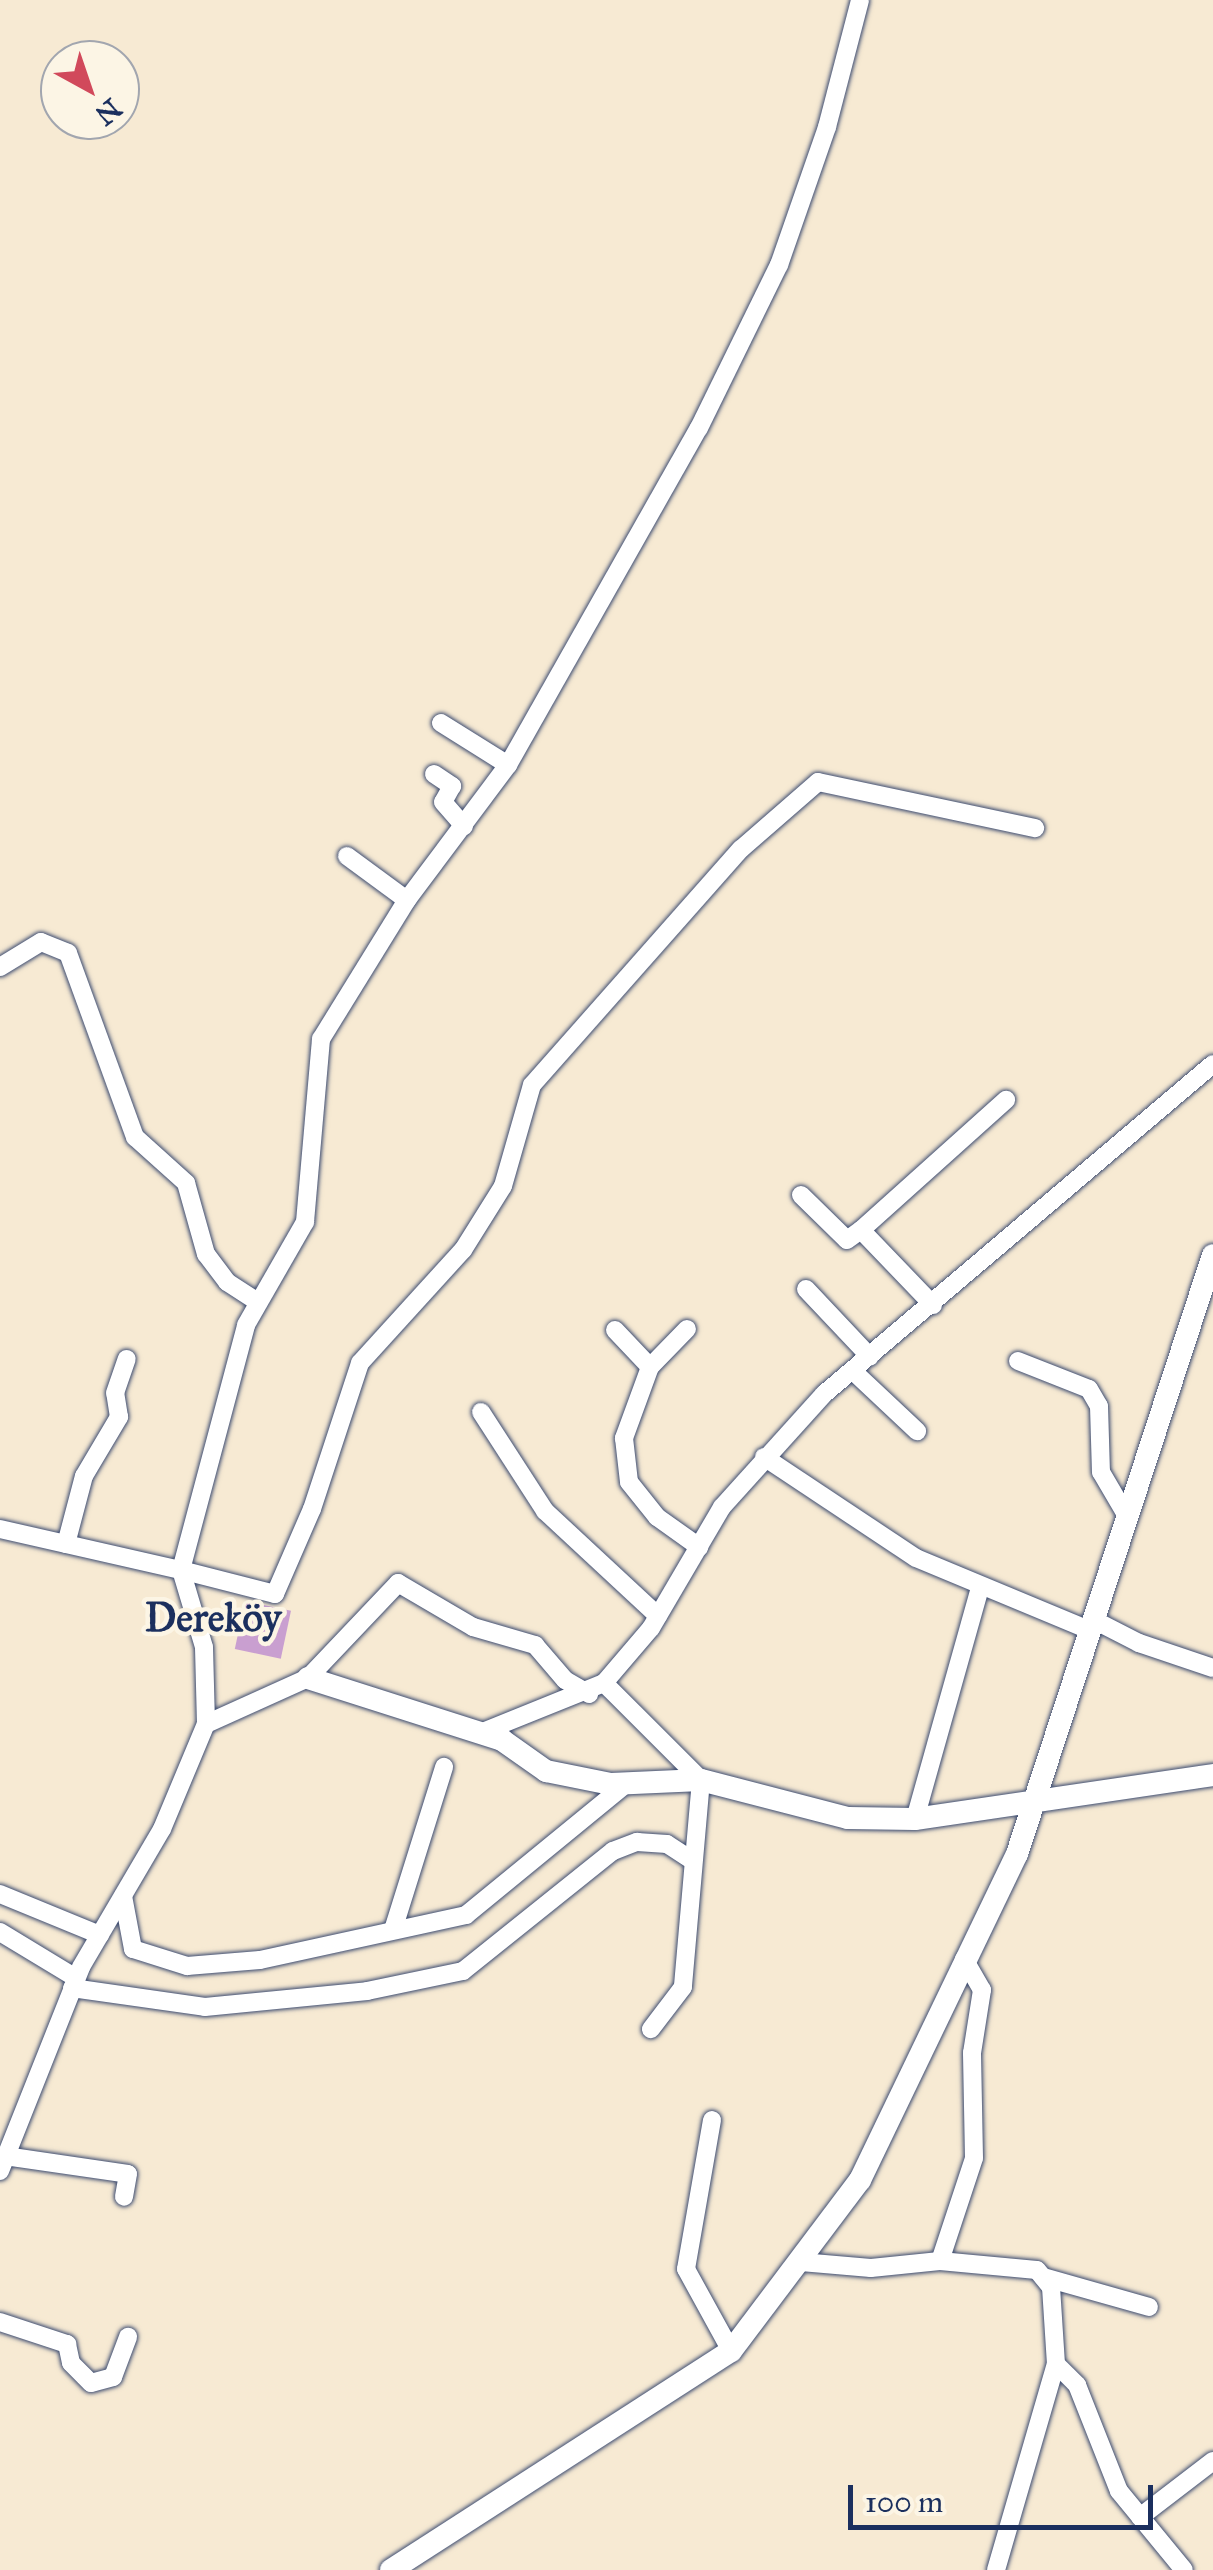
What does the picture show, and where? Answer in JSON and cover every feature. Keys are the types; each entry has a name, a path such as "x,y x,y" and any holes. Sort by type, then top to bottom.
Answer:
{"street":[{"path":"124,2197 128,2174 2,2164 74,1983 162,1829 206,1724 204,1647 181,1570 256,1301 304,1222 321,1039 407,900 508,764 700,428 779,265 827,127 860,0"},
{"path":"441,723 508,764"},
{"path":"434,774 452,786 443,802 464,826"},
{"path":"0,1529 274,1594 312,1508 360,1363 464,1250 493,1202 532,1085 741,849 818,782 1035,828"},
{"path":"347,856 407,900"},
{"path":"0,967 40,942 68,954 135,1137 186,1183 206,1254 227,1282 256,1301"},
{"path":"480,1734 597,1689 658,1616 699,1546 764,1458 870,1356 1213,1064"},
{"path":"801,1195 846,1240 1006,1100"},
{"path":"861,1230 933,1306"},
{"path":"391,2570 731,2351 860,2180 1017,1854 1213,1255"},
{"path":"806,1289 870,1356"},
{"path":"687,1329 650,1367 624,1438 629,1482 658,1517 699,1546"},
{"path":"616,1330 650,1367"},
{"path":"66,1544 84,1476 119,1417 114,1394 128,1359"},
{"path":"1018,1361 1089,1389 1099,1406 1101,1472 1128,1518"},
{"path":"853,1371 917,1430"},
{"path":"481,1412 545,1511 658,1616"},
{"path":"764,1458 916,1558 980,1588 1213,1668"},
{"path":"206,1724 308,1678 398,1583 474,1627 535,1645 564,1680 597,1689 702,1780"},
{"path":"915,1819 980,1588"},
{"path":"308,1678 480,1734 546,1771 626,1784 702,1780 848,1818 915,1819 1036,1797 1213,1775"},
{"path":"393,1930 444,1767"},
{"path":"651,2029 683,1987 690,1859 702,1780"},
{"path":"123,1896 133,1949 187,1966 260,1960 466,1915 626,1784"},
{"path":"0,1932 74,1983 205,2007 367,1991 463,1972 612,1851 637,1842 667,1844 690,1859"},
{"path":"0,1894 100,1935"},
{"path":"940,2261 974,2158 972,2053 982,1990 964,1959"},
{"path":"712,2120 686,2269 731,2351"},
{"path":"801,2262 871,2268 940,2261 1037,2270 1051,2287 1056,2364 996,2570"},
{"path":"1042,2277 1148,2306"},
{"path":"0,2322 68,2344 71,2363 91,2384 113,2377 128,2338"},
{"path":"1056,2364 1077,2385 1102,2457 1175,2566"},
{"path":"1140,2516 1213,2461"}],"building":[{"path":"245,1601 291,1611 281,1659 235,1649"}],"district":[{"name":"Dereköy","path":"213,1618"}]}
